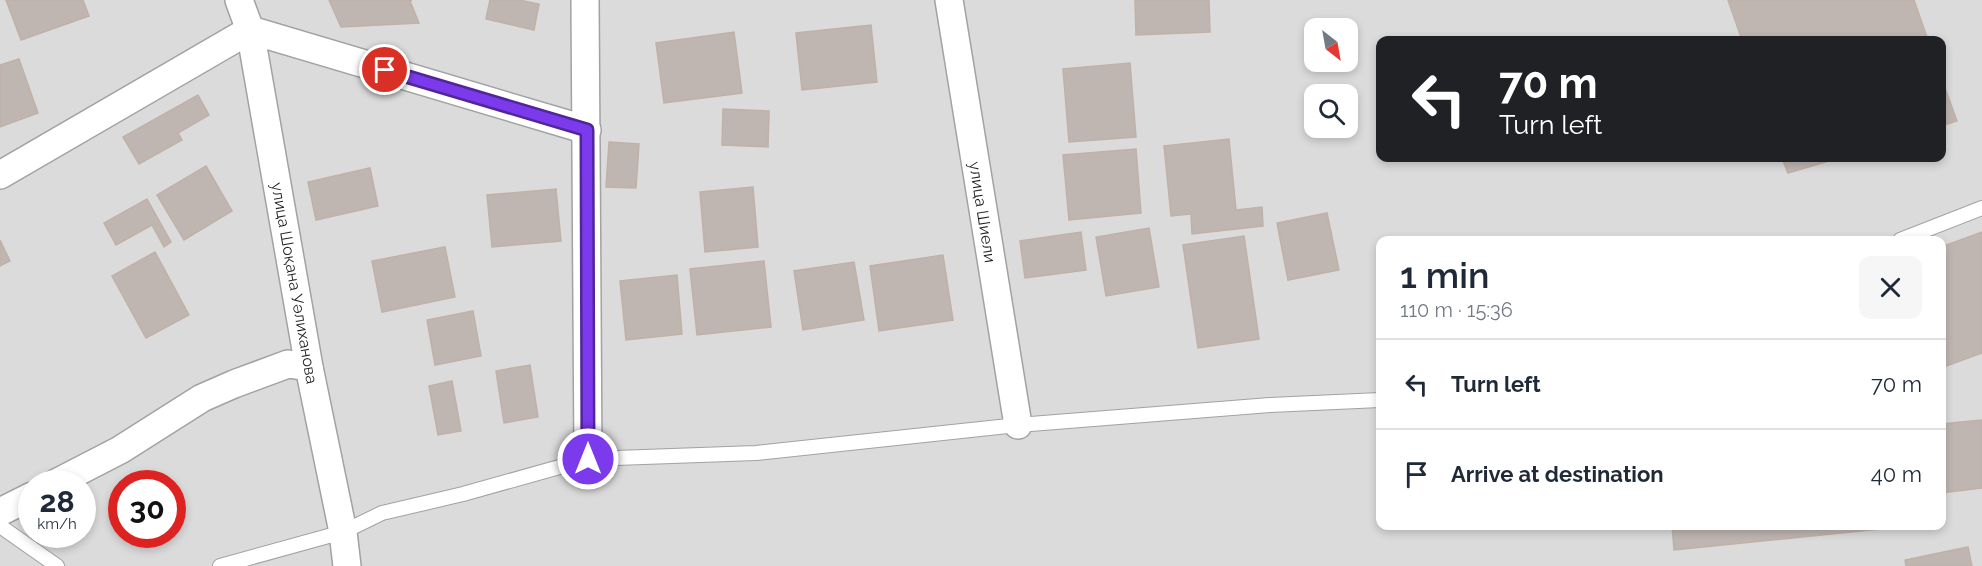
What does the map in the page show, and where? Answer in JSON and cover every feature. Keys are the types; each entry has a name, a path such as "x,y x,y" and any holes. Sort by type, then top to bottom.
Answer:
{"street":[{"name":"улица Шоқана Уәлиханова","path":"239,0 250,30 309,367 343,532 347,566"},
{"path":"585,0 588,459"},
{"name":"улица Шиели","path":"949,0 1018,424"},
{"path":"0,175 250,30 587,130"},
{"path":"81,470 120,450 202,398 288,364 309,367"},
{"path":"0,512 18,503"}],"lane":[{"path":"1910,236 1982,208"},
{"path":"220,566 343,532 382,513 463,494 588,459 756,453 1018,424 1270,405 1376,400"},
{"path":"0,526 57,566"}],"shaded area":[{"path":"0,0 1982,0 1982,566 0,566"}],"building":[{"path":"6,0 83,0 89,16 21,40"},
{"path":"329,0 412,0 410,1 419,23 341,27"},
{"path":"490,0 519,0 539,4 534,30 486,19"},
{"path":"1135,0 1209,0 1210,32 1136,35"},
{"path":"1728,0 1914,0 1927,36 1741,36"},
{"path":"871,25 877,82 802,90 796,33"},
{"path":"734,32 742,93 664,103 656,43"},
{"path":"19,59 38,113 0,127 0,65"},
{"path":"1130,63 1136,137 1069,142 1063,69"},
{"path":"1946,91 1957,121 1946,124"},
{"path":"198,95 209,115 178,133 182,140 139,164 123,137"},
{"path":"723,109 769,111 768,147 722,145"},
{"path":"1229,139 1236,210 1262,207 1263,226 1192,234 1191,214 1171,216 1164,146"},
{"path":"609,142 639,144 636,188 606,187"},
{"path":"1136,149 1141,213 1069,220 1063,155"},
{"path":"1784,162 1825,162 1788,173"},
{"path":"206,166 232,211 184,240 157,195"},
{"path":"370,168 378,206 316,220 308,182"},
{"path":"753,187 758,247 705,252 700,192"},
{"path":"556,189 561,241 492,247 487,195"},
{"path":"147,199 171,242 164,247 152,225 116,245 104,223"},
{"path":"1327,213 1339,270 1288,280 1277,223"},
{"path":"1149,228 1159,287 1106,296 1096,237"},
{"path":"1081,232 1086,270 1025,278 1020,241"},
{"path":"1982,232 1982,353 1946,366 1946,245"},
{"path":"1244,236 1259,339 1198,348 1183,245"},
{"path":"0,240 10,261 0,266"},
{"path":"445,247 455,297 382,312 372,261"},
{"path":"155,252 189,315 146,338 112,276"},
{"path":"943,255 953,320 879,331 870,266"},
{"path":"764,261 771,327 697,335 690,269"},
{"path":"854,262 864,320 803,330 794,271"},
{"path":"677,275 682,334 626,340 620,281"},
{"path":"473,311 481,356 435,365 427,320"},
{"path":"530,365 538,417 504,423 496,371"},
{"path":"452,381 461,431 438,435 429,386"},
{"path":"1982,420 1982,488 1946,492 1946,424"},
{"path":"1672,530 1870,530 1674,550"},
{"path":"1968,547 1972,566 1906,566 1905,560"}],"route":[{"path":"385,70 587,130 588,459"}]}
